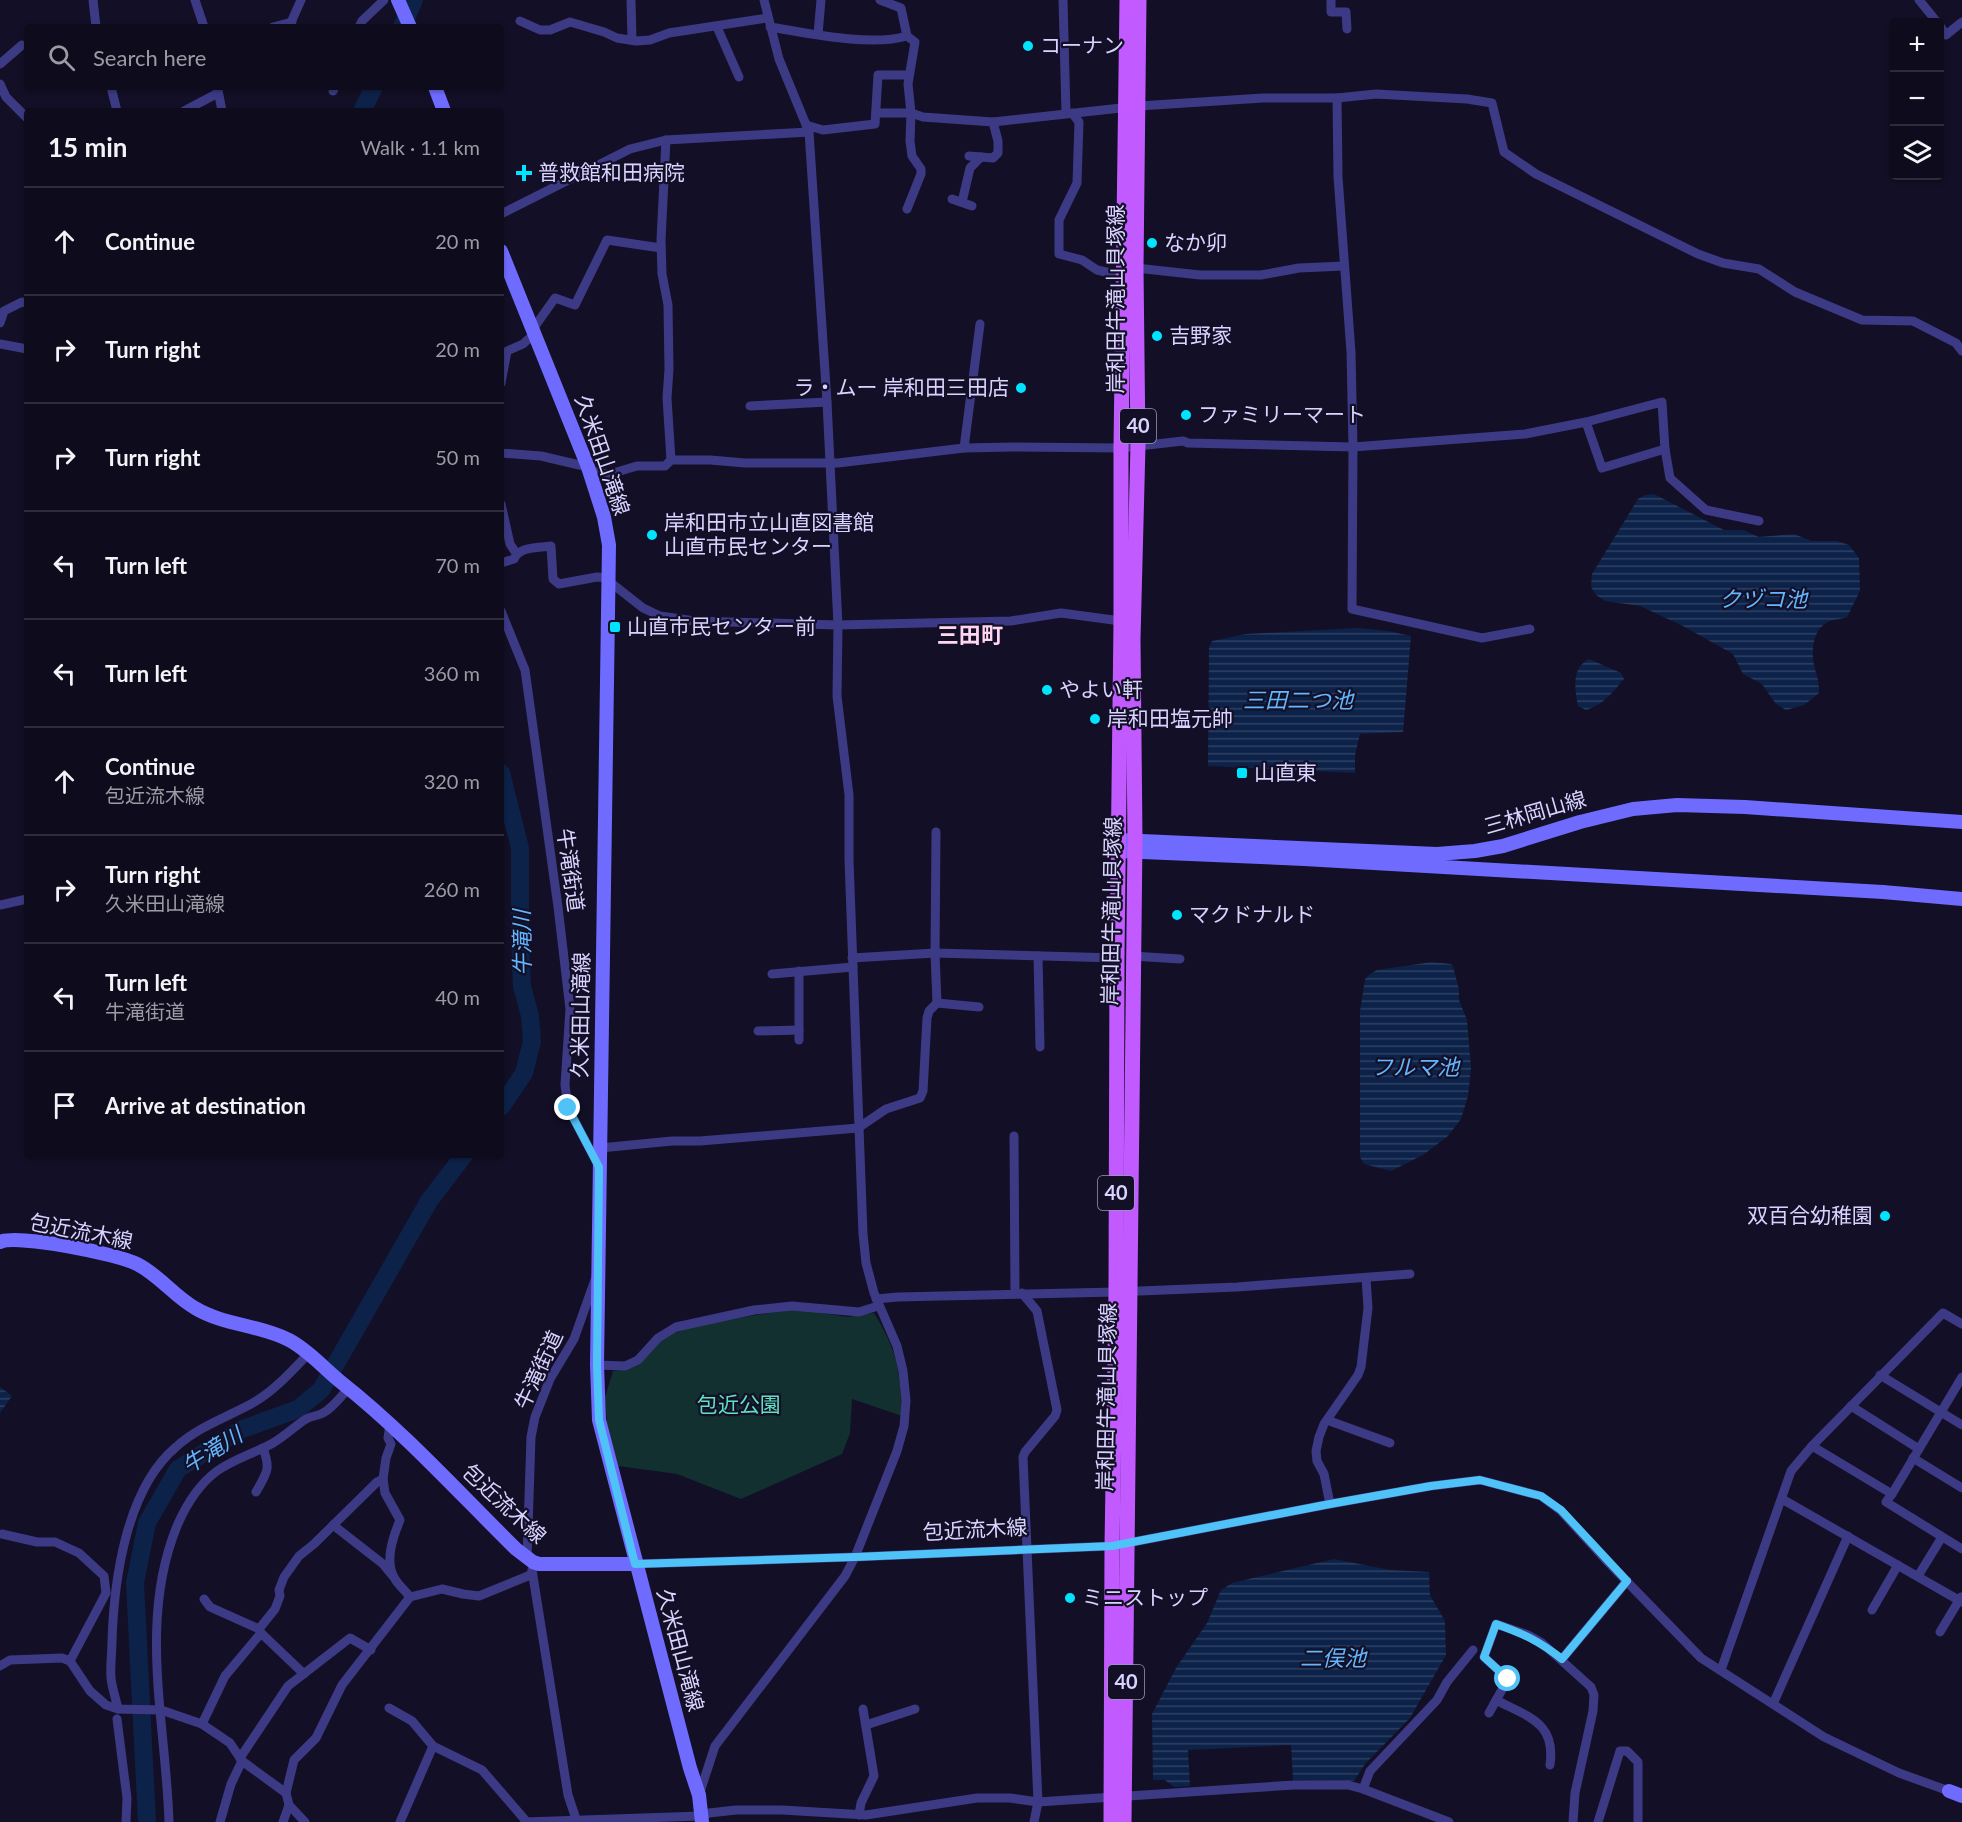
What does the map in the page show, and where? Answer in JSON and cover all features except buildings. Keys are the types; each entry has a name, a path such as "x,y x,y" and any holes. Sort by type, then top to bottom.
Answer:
{"main road":[{"name":"岸和田牛滝山貝塚線","path":"1126,846 1121,448 1130,272 1131,106 1127,0"},
{"name":"岸和田牛滝山貝塚線","path":"1131,106 1139,0"},
{"name":"岸和田牛滝山貝塚線","path":"1111,1822 1118,1797 1128,1594 1119,1544 1126,846 1138,445 1130,272"},
{"name":"岸和田牛滝山貝塚線","path":"1118,1797 1124,1822"}],"street":[{"path":"93,0 96,24"},
{"path":"195,0 203,24"},
{"path":"291,24 301,0"},
{"path":"360,24 384,0"},
{"path":"398,0 409,24"},
{"path":"631,0 632,40"},
{"path":"699,1795 716,1746 830,1598 855,1557 897,1451 904,1426 906,1401 903,1371 897,1346 877,1303 866,1263 863,1234 848,773 837,696 838,625 830,463 808,129 779,59 764,0"},
{"path":"818,34 821,0"},
{"path":"880,0 901,8 907,36 915,42 908,84 911,113 910,141 912,156 921,169 921,174 907,209"},
{"path":"1063,0 1069,113 1079,122 1077,183 1059,220 1059,254 1082,260 1097,270 1200,275 1261,275 1299,268 1344,266"},
{"path":"1331,0 1331,12 1346,12 1347,29"},
{"path":"1919,0 1933,18"},
{"path":"520,21 540,30 550,30 570,22 617,38 632,40 650,40 669,33 768,23 818,34 883,40 907,36"},
{"path":"1944,32 1946,35 1962,21"},
{"path":"717,27 739,77"},
{"path":"0,64 22,45"},
{"path":"504,212 630,149 666,140 808,129 823,130 875,124 878,75 909,75"},
{"path":"0,84 6,97 24,115"},
{"path":"112,90 116,108"},
{"path":"189,108 218,90 221,108"},
{"path":"436,90 443,108"},
{"path":"876,113 911,113 923,117 993,122 1131,106 1263,98 1337,98 1376,94 1467,99 1492,103 1504,152 1536,174 1698,254 1723,263 1759,269 1796,292 1862,320 1913,321 1956,343 1962,351"},
{"path":"1337,98 1338,177 1351,352 1352,609 1482,638 1530,629"},
{"path":"969,156 993,158 998,153 998,141 993,122"},
{"path":"666,140 661,248 662,274 668,305 667,398 671,460"},
{"path":"952,199 967,204 970,168 981,157"},
{"path":"504,367 507,351 523,344 555,298 575,304 608,240 661,248"},
{"name":"久米田山滝線","path":"504,259 589,469 604,518 609,545 599,1167 597,1365 599,1420 635,1564 699,1795 701,1819"},
{"path":"0,323 4,311 24,302"},
{"path":"964,448 966,389 974,333 980,324"},
{"path":"0,344 24,348"},
{"path":"750,406 826,402"},
{"path":"504,453 541,456 610,474 637,466 665,466 671,460 830,463 964,448 1121,448 1183,441 1353,447 1525,434 1586,422 1662,402 1665,449 1670,478 1706,510 1759,521"},
{"path":"1586,422 1602,468 1665,449"},
{"path":"504,517 510,544 516,554"},
{"path":"504,562 514,559 521,550 550,546 553,579 559,584 597,577 610,580 643,608 660,616 726,622 838,625 1011,621 1061,613 1122,621"},
{"name":"牛滝街道","path":"504,618 525,670 558,907 570,1010 565,1085 568,1108 599,1167"},
{"name":"三林岡山線","path":"1126,846 1406,854 1475,851 1503,846 1580,822 1633,809 1677,805 1745,807 1962,822"},
{"path":"600,1148 858,1128 886,1109 920,1098 924,1091 927,1018 929,1011 937,1003 936,832"},
{"name":"三林岡山線","path":"1126,846 1212,854 1962,899"},
{"path":"0,906 24,899"},
{"path":"772,974 935,953 1180,959"},
{"path":"1038,956 1040,1047"},
{"path":"758,1031 799,1035 799,971"},
{"path":"937,1003 979,1007"},
{"path":"1014,1136 1018,1293 1037,1311 1057,1410 1055,1416 1023,1457 1038,1802 1034,1822"},
{"name":"包近流木線","path":"0,1242 6,1240 34,1241 124,1259 149,1272 200,1311 290,1341 314,1357 390,1424 531,1564 635,1564 855,1557 1119,1544 1431,1486 1480,1480 1541,1496 1561,1510 1701,1658 1824,1737 1899,1773 1955,1793"},
{"name":"牛滝街道","path":"577,1821 568,1795 531,1564 531,1437 535,1417 550,1379 574,1339 598,1272"},
{"path":"597,1365 625,1366 638,1360 658,1338 676,1328 754,1310 792,1306 859,1312 877,1303 898,1297 1237,1287 1410,1274"},
{"path":"1330,1504 1324,1474 1317,1461 1316,1451 1319,1437 1327,1420 1361,1367 1368,1308 1366,1278"},
{"path":"1720,1670 1791,1471 1880,1375 1943,1313 1962,1324"},
{"path":"126,1822 127,1798 121,1712 111,1677 113,1620 125,1546 143,1492 160,1463 174,1448 196,1432 252,1403 314,1357"},
{"path":"1880,1375 1962,1425"},
{"path":"1962,1377 1886,1502 1962,1549"},
{"path":"169,1822 158,1710 156,1645 163,1569 172,1539 185,1507 200,1487 217,1471 287,1434 308,1417 321,1415 328,1410 346,1386"},
{"path":"1851,1406 1918,1449"},
{"path":"1327,1420 1390,1443"},
{"path":"390,1424 388,1438 392,1444 386,1458 383,1479 385,1493 400,1520 393,1537 390,1557 394,1577"},
{"path":"1812,1446 1892,1494"},
{"path":"256,1492 267,1473 269,1464 263,1448"},
{"path":"1913,1458 1962,1488"},
{"path":"202,1724 225,1676 275,1608 280,1596 279,1590 299,1556 377,1482 383,1479"},
{"path":"1782,1499 1961,1599 1940,1632"},
{"path":"333,1526 383,1564 411,1597"},
{"path":"2,1534 38,1542 55,1542 79,1553 104,1576 106,1593 70,1661"},
{"path":"1773,1704 1848,1536"},
{"path":"1918,1576 1942,1537"},
{"path":"305,1822 289,1805 286,1793 294,1760 316,1738 342,1685 411,1597 442,1589 479,1596 528,1576 531,1564"},
{"path":"1872,1610 1898,1565"},
{"path":"1562,1659 1627,1581"},
{"path":"204,1599 210,1606 260,1631 304,1674"},
{"path":"1489,1713 1508,1679 1484,1657 1496,1624 1528,1635 1542,1643 1591,1687 1594,1695 1575,1793 1573,1822"},
{"path":"220,1822 241,1760 288,1686 350,1638 370,1650"},
{"path":"1363,1789 1370,1771 1437,1700 1447,1682 1473,1650"},
{"path":"0,1666 10,1660 62,1658 70,1661 90,1691 106,1705 121,1712 158,1710 202,1724 230,1743 241,1760 286,1793"},
{"path":"1496,1700 1541,1724 1551,1744 1550,1766"},
{"path":"389,1708 412,1720 433,1746 482,1770 526,1822 701,1819 709,1813 736,1810 782,1810 859,1815 977,1798 1038,1802 1294,1785 1348,1785 1449,1821"},
{"path":"859,1815 864,1796 874,1776 863,1709"},
{"path":"866,1725 915,1709"},
{"path":"400,1822 433,1746"},
{"path":"1598,1822 1620,1751 1628,1751 1638,1762 1638,1822"},
{"path":"283,1822 289,1805"}],"green space":[{"name":"包近公園","path":"802,1310 848,1317 874,1313 893,1351 899,1373 902,1416 852,1399 850,1433 842,1454 741,1499 677,1474 618,1466 607,1424 605,1397 613,1371 626,1369 642,1361 665,1338 681,1330 750,1316"}],"water":[{"name":"クヅコ池","path":"1654,494 1724,530 1743,530 1759,537 1794,534 1812,541 1837,541 1849,545 1859,558 1860,591 1847,617 1828,622 1816,635 1813,653 1819,693 1804,705 1786,710 1776,704 1762,684 1743,674 1733,654 1683,626 1640,606 1605,601 1596,595 1591,587 1592,574 1638,499"},
{"name":"三田二つ池","path":"1357,628 1411,636 1403,732 1360,734 1355,755 1355,773 1208,766 1209,647 1212,641 1246,634"},
{"path":"1589,659 1621,673 1624,679 1603,701 1586,710 1578,706 1576,680 1579,668"},
{"name":"フルマ池","path":"1432,962 1453,966 1459,1000 1467,1020 1471,1068 1468,1096 1461,1119 1448,1136 1423,1155 1391,1171 1364,1164 1360,1157 1360,1011 1365,979 1377,970"},
{"path":"0,1387 12,1396 0,1413"},
{"name":"二俣池","path":"1334,1559 1390,1570 1429,1572 1430,1595 1445,1621 1446,1655 1410,1718 1365,1764 1354,1781 1293,1780 1291,1745 1188,1750 1190,1786 1174,1787 1165,1780 1153,1780 1152,1714 1176,1668 1207,1623 1221,1590 1232,1583"}],"waterway":[{"name":"牛滝川","path":"403,24 414,0"},
{"name":"牛滝川","path":"364,108 372,90"},
{"name":"牛滝川","path":"504,785 520,848 522,986 530,1016 532,1041 524,1073 504,1103"},
{"name":"牛滝川","path":"147,1822 135,1583 147,1523 178,1469 240,1430 298,1409 321,1390 429,1201 462,1158"}],"place":[{"name":"コーナン","path":"1028,46"},
{"name":"普救館和田病院","path":"524,173"},
{"name":"なか卯","path":"1152,243"},
{"name":"吉野家","path":"1157,336"},
{"name":"ラ・ムー 岸和田三田店","path":"1021,388"},
{"name":"ファミリーマート","path":"1186,415"},
{"name":"岸和田市立山直図書館 山直市民センター","path":"652,535"},
{"name":"山直市民センター前","path":"615,627"},
{"name":"やよい軒","path":"1047,690"},
{"name":"岸和田塩元帥","path":"1095,719"},
{"name":"山直東","path":"1242,773"},
{"name":"マクドナルド","path":"1177,915"},
{"name":"双百合幼稚園","path":"1885,1216"},
{"name":"ミニストップ","path":"1070,1598"}],"district":[{"name":"三田町","path":"970,635"}],"route":[{"path":"568,1108 599,1167 597,1365 599,1420 635,1564 1112,1546 1330,1504 1431,1486 1480,1480 1541,1496 1561,1510 1627,1581 1562,1659 1528,1635 1496,1624 1484,1657 1508,1679"}]}
